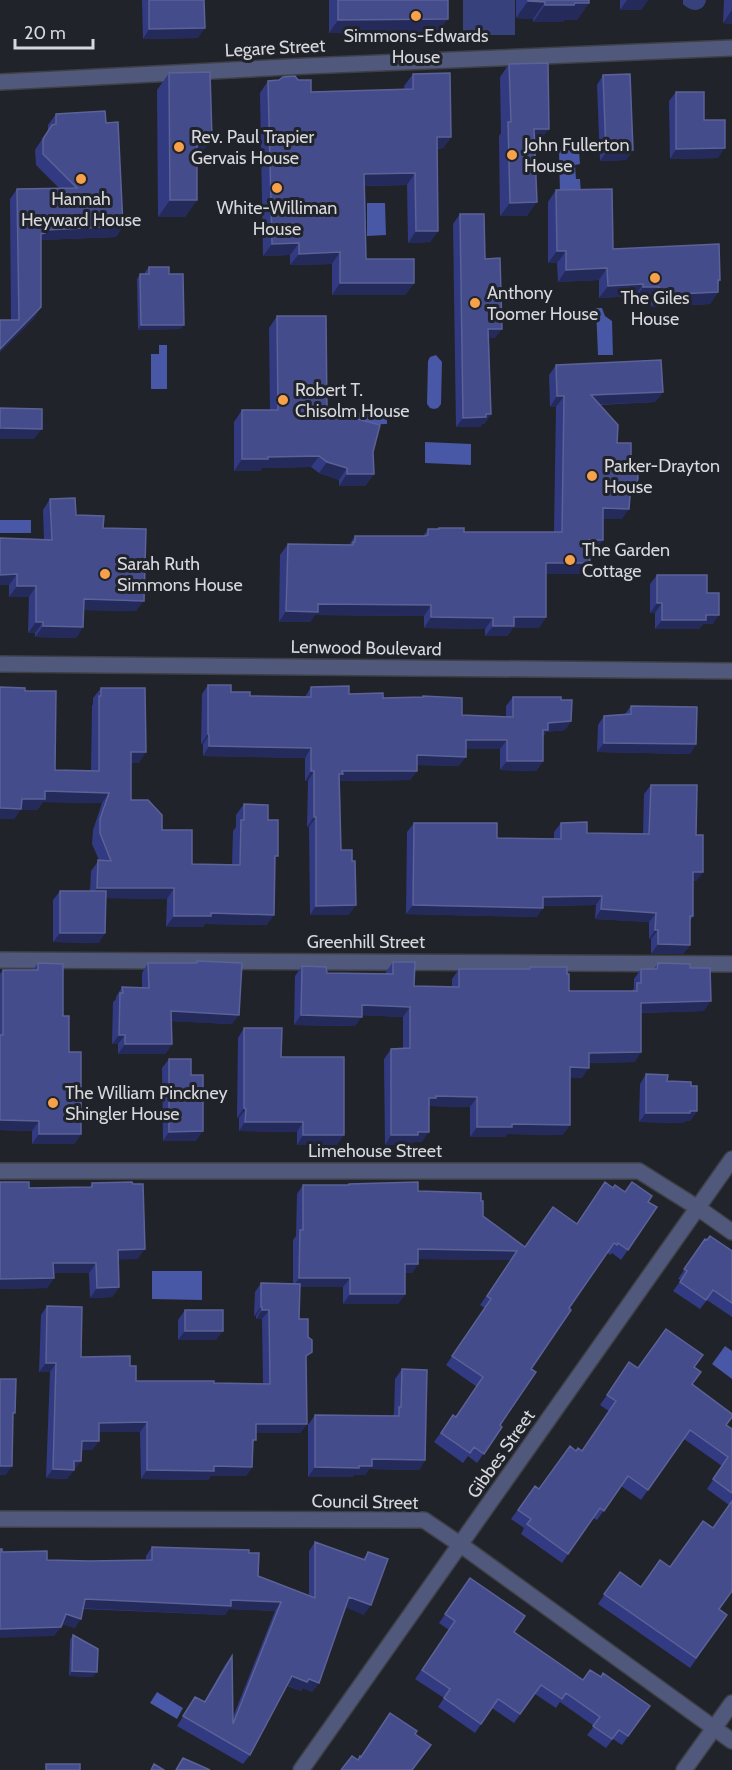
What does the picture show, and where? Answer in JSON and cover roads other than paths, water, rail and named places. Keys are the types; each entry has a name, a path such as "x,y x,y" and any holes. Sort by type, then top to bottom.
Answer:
{"street":[{"name":"Legare Street","path":"0,82 732,48"},
{"name":"Lenwood Boulevard","path":"0,664 732,671"},
{"name":"Greenhill Street","path":"0,960 732,964"},
{"name":"Gibbes Street","path":"301,1770 732,1159"},
{"name":"Limehouse Street","path":"0,1171 639,1171 732,1232"},
{"name":"Council Street","path":"0,1519 424,1520 732,1741"},
{"path":"684,1770 732,1703"}],"place":[{"name":"Simmons-Edwards House","path":"416,16"},
{"name":"Rev. Paul Trapier Gervais House","path":"179,147"},
{"name":"John Fullerton House","path":"512,155"},
{"name":"Hannah Heyward House","path":"81,179"},
{"name":"White-Williman House","path":"277,188"},
{"name":"The Giles House","path":"655,278"},
{"name":"Anthony Toomer House","path":"475,303"},
{"name":"Robert T. Chisolm House","path":"283,400"},
{"name":"Parker-Drayton House","path":"592,476"},
{"name":"The Garden Cottage","path":"570,560"},
{"name":"Sarah Ruth Simmons House","path":"105,574"},
{"name":"The William Pinckney Shingler House","path":"53,1103"}]}
